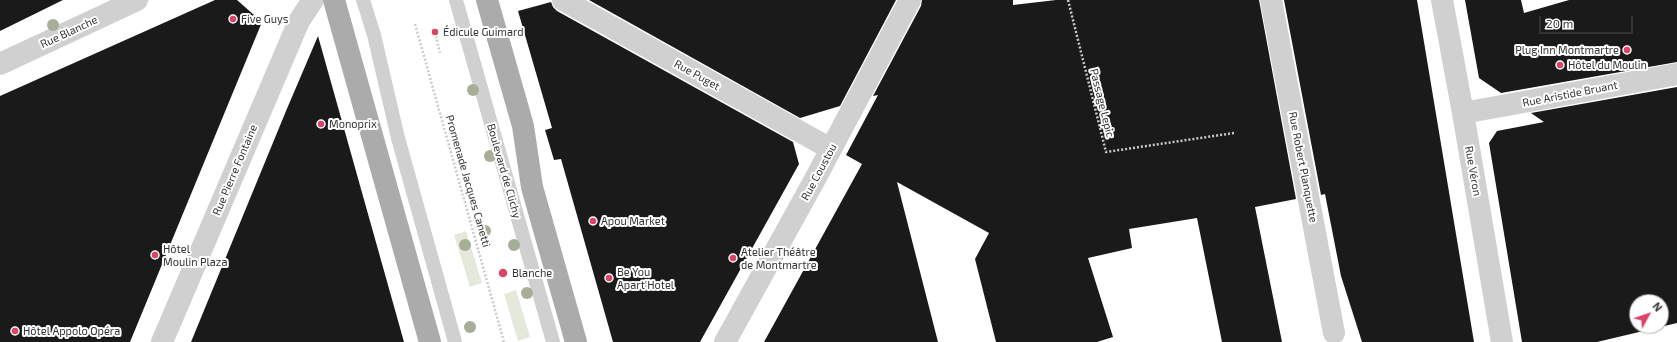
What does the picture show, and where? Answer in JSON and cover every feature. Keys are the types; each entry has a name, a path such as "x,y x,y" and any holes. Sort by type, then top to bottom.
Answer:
{"main road":[{"path":"334,0 430,342"},
{"name":"Boulevard de Clichy","path":"488,0 523,126 532,187 576,342"}],"street":[{"name":"Rue Blanche","path":"0,64 137,0"},
{"name":"Rue Pierre Fontaine","path":"162,342 299,21 313,0"},
{"name":"Rue Puget","path":"563,0 831,149"},
{"name":"Rue Coustou","path":"725,342 831,149 910,0"},
{"name":"Rue Robert Planquette","path":"1271,0 1334,333"},
{"name":"Rue Véron","path":"1442,0 1502,342"},
{"name":"Rue Aristide Bruant","path":"1463,113 1677,74"}],"lane":[{"path":"363,0 374,35 398,138 455,342"},
{"name":"Boulevard de Clichy","path":"456,0 553,342"}],"path":[{"name":"Passage Lepic","path":"1068,0 1106,152 1234,133"},
{"name":"Promenade Jacques Canetti","path":"415,24 504,342"},
{"path":"435,32 440,53"}],"shaded area":[{"path":"466,231 482,283 470,287 454,235"},
{"path":"516,290 530,337 518,341 504,294"}],"building":[{"path":"0,0 63,0 0,31"},
{"path":"215,0 237,0 262,22 130,342 0,342 0,96"},
{"path":"589,0 896,0 840,106 800,118"},
{"path":"922,0 1013,0 1013,5 1056,0 1259,0 1296,199 1255,207 1282,342 1222,342 1197,218 1129,229 1132,248 1088,258 1113,337 1097,342 996,342 975,259 989,233 897,182 938,342 764,342 862,164 846,155 878,95 873,96 921,6"},
{"path":"1284,0 1417,0 1474,342 1362,342 1341,276 1325,194 1321,195"},
{"path":"1465,0 1521,0 1524,13 1569,0 1677,0 1677,62 1501,93 1479,78"},
{"path":"551,2 557,11 793,142 799,164 700,342 613,342 561,159 554,160 545,130 552,128 518,11"},
{"path":"318,36 404,342 191,342 286,111"},
{"path":"1677,87 1677,323 1669,325 1669,294 1629,294 1629,334 1631,334 1597,342 1522,342 1489,143 1497,131 1544,122 1531,113"}],"place":[{"name":"Five Guys","path":"233,19"},
{"name":"Édicule Guimard","path":"435,32"},
{"name":"Plug Inn Montmartre","path":"1627,50"},
{"name":"Hôtel du Moulin","path":"1560,65"},
{"name":"Monoprix","path":"321,124"},
{"name":"Apou Market","path":"593,221"},
{"name":"Hôtel Moulin Plaza","path":"155,255"},
{"name":"Atelier Théâtre de Montmartre","path":"733,258"},
{"name":"Blanche","path":"503,273"},
{"name":"Be You Apart'Hotel","path":"609,278"},
{"name":"Hôtel Appolo Opéra","path":"15,331"}]}
